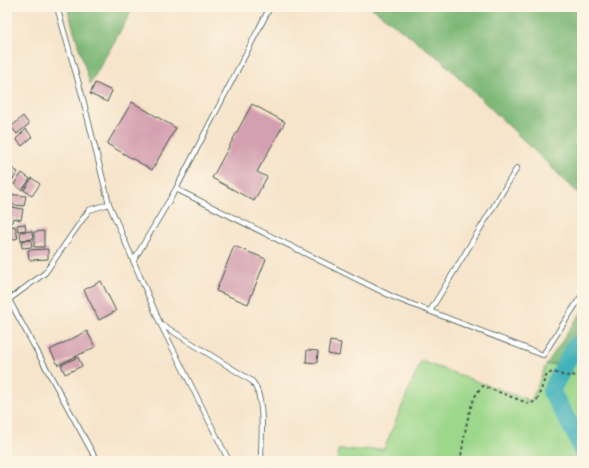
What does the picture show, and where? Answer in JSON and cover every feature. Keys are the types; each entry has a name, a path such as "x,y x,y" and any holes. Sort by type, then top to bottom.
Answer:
{"lane":[{"path":"57,7 82,94 109,204 160,323 229,461"},
{"path":"134,260 176,189 270,7"},
{"path":"430,311 516,168"},
{"path":"176,189 393,297 543,355 582,295"},
{"path":"97,461 8,300 45,273 89,210 109,204"},
{"path":"160,323 252,381 257,387 261,403 261,461"}],"path":[{"path":"460,461 472,402 478,390 484,386 530,404 537,400 547,374 553,372 566,376 582,375"}],"green space":[{"path":"67,7 134,7 90,84"},
{"path":"371,7 582,7 582,197 440,59"},
{"path":"582,311 582,361 546,365"},
{"path":"421,361 531,401 546,365 582,361 582,461 337,461 338,450 384,449"}],"building":[{"path":"95,83 112,91 107,102 90,94"},
{"path":"132,102 176,128 152,170 107,144"},
{"path":"252,104 285,122 257,172 267,177 254,201 212,178"},
{"path":"23,116 29,124 17,134 11,127"},
{"path":"26,129 32,137 22,146 16,139"},
{"path":"10,167 18,172 9,185 7,183 7,171"},
{"path":"22,173 30,179 22,190 14,184"},
{"path":"32,178 40,184 32,196 24,190"},
{"path":"8,194 26,196 24,206 7,204"},
{"path":"7,206 23,209 21,220 13,218 12,223 7,222"},
{"path":"25,224 26,230 18,231 17,225"},
{"path":"15,226 18,238 12,240 8,227"},
{"path":"7,229 11,239 7,240"},
{"path":"32,231 33,239 21,240 20,232"},
{"path":"44,231 44,247 34,247 34,232"},
{"path":"31,240 32,247 22,248 21,241"},
{"path":"234,246 266,259 248,304 216,291"},
{"path":"48,249 48,259 29,260 28,250"},
{"path":"101,281 116,311 99,320 84,290"},
{"path":"87,331 95,347 58,365 50,350"},
{"path":"330,341 341,343 339,356 328,354"},
{"path":"307,350 318,351 317,363 306,362"},
{"path":"78,357 82,366 65,374 61,365"}],"waterway":[{"path":"582,342 575,346 551,391 578,439 582,452"}]}
